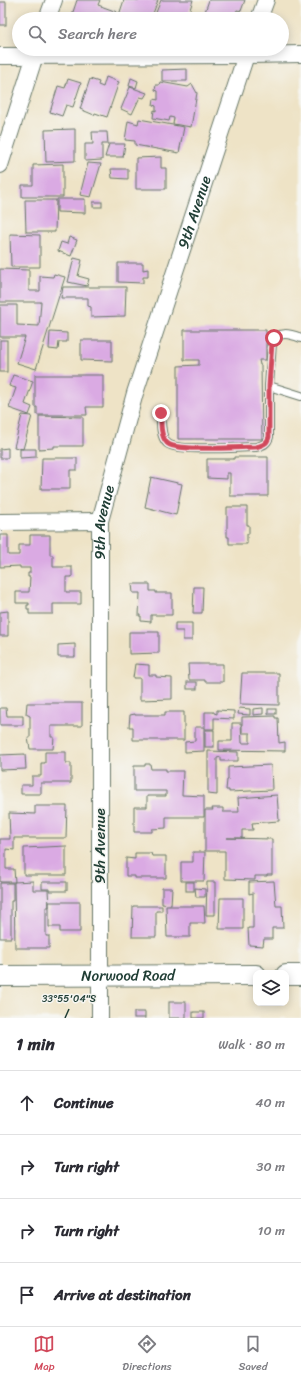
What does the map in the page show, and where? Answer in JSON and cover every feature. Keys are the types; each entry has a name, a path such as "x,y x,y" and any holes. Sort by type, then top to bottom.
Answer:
{"street":[{"path":"50,12 54,0"},
{"path":"262,12 266,0"},
{"path":"289,54 301,54"},
{"path":"0,56 12,55"},
{"path":"0,165 35,56"},
{"name":"9th Avenue","path":"100,1018 100,521 135,393 246,56"},
{"path":"0,522 100,521"},
{"name":"Norwood Road","path":"0,976 253,975"},
{"path":"289,975 301,975"}],"lane":[{"path":"161,413 162,435 166,443 170,445 190,448 256,447 265,445 268,442 269,437 269,386 272,343 274,338 280,334 288,334 301,338"},
{"path":"269,386 301,396"}],"building":[{"path":"77,0 100,0 98,5 117,12 73,12"},
{"path":"124,0 158,0 154,12 120,12"},
{"path":"161,0 193,0 189,12 156,12"},
{"path":"209,0 245,0 241,11 205,12"},
{"path":"0,2 6,2 6,25 0,25"},
{"path":"187,69 187,81 162,81 162,70"},
{"path":"106,77 119,82 107,117 95,113 94,115 80,109 90,79 99,82 98,85 103,87"},
{"path":"131,78 138,81 136,88 129,86"},
{"path":"68,79 81,83 73,107 66,105 62,116 50,112 58,86 65,88"},
{"path":"160,82 188,87 192,84 197,93 191,127 173,124 174,118 170,117 169,121 153,118 154,110 156,111 156,106 153,105 154,99 158,100 158,91 155,90 156,85 159,85"},
{"path":"130,87 147,93 144,98 140,97 132,114 121,109"},
{"path":"139,119 184,127 179,153 135,145 135,141 125,140 128,121 138,124"},
{"path":"75,129 75,161 46,162 45,130"},
{"path":"92,132 107,132 108,144 102,144 102,160 85,161 85,144 93,144"},
{"path":"109,144 125,144 123,157 105,157"},
{"path":"161,157 161,168 166,168 166,189 136,189 136,158"},
{"path":"88,163 101,164 91,197 80,195"},
{"path":"63,164 63,197 22,197 22,185 33,185 33,165"},
{"path":"111,169 128,169 128,179 112,178"},
{"path":"57,199 85,199 85,213 57,212"},
{"path":"25,200 56,200 55,232 26,232"},
{"path":"93,202 102,202 102,207 93,207"},
{"path":"10,234 40,235 40,267 11,267"},
{"path":"69,237 77,240 71,256 58,251 61,242 67,244"},
{"path":"74,258 82,260 78,276 89,279 87,286 68,282"},
{"path":"118,263 143,263 143,270 148,269 148,277 143,277 143,283 118,282"},
{"path":"0,269 29,270 29,291 40,291 40,276 53,277 54,274 65,277 36,369 17,363 25,337 0,337 0,305 17,305 17,325 39,326 41,302 0,302"},
{"path":"63,287 126,287 125,316 91,317 91,307 88,306 88,298 61,298"},
{"path":"184,330 266,330 266,360 259,360 261,365 262,439 178,439 178,366 199,365 199,360 184,360"},
{"path":"50,332 67,333 67,342 59,342 58,350 49,349"},
{"path":"0,340 7,340 7,372 0,372"},
{"path":"81,340 112,340 112,361 81,360"},
{"path":"13,375 33,381 25,404 32,407 29,415 9,408 16,388 9,386"},
{"path":"35,375 103,375 103,407 86,407 87,415 37,415 37,407 35,407"},
{"path":"22,415 32,416 23,449 14,447"},
{"path":"39,416 83,417 83,446 54,446 54,448 39,449"},
{"path":"8,448 8,458 0,458 0,449"},
{"path":"20,449 36,449 36,457 20,458"},
{"path":"234,457 268,457 268,496 230,496 230,473 227,473 227,479 207,478 207,459 234,459"},
{"path":"42,458 77,458 77,470 70,470 70,489 41,489"},
{"path":"151,477 182,484 176,515 145,507"},
{"path":"227,507 247,507 247,525 249,525 249,534 247,534 247,544 229,544 229,537 227,537"},
{"path":"0,535 8,535 8,555 19,555 19,545 30,545 30,535 50,535 50,555 53,555 53,567 72,567 72,577 66,577 66,592 81,592 81,604 53,604 53,614 29,614 27,605 29,605 29,603 16,603 16,592 29,592 30,577 28,577 28,573 30,573 30,568 20,568 20,566 0,567"},
{"path":"132,584 150,584 150,591 156,591 156,593 172,593 172,615 151,615 151,622 141,621 141,616 139,616 140,593 133,593"},
{"path":"194,587 203,587 202,613 193,613"},
{"path":"8,611 8,636 0,636 0,612"},
{"path":"175,623 192,623 192,640 183,640 183,631 175,631"},
{"path":"129,632 159,632 159,653 129,654"},
{"path":"75,644 75,657 58,657 58,645"},
{"path":"135,664 149,665 149,675 172,678 172,699 140,700 140,678 133,678"},
{"path":"188,664 223,664 223,682 189,680"},
{"path":"242,673 279,673 279,705 240,704"},
{"path":"187,682 197,682 197,689 187,689"},
{"path":"27,703 82,703 82,726 51,726 51,737 54,737 53,749 30,749 28,738 30,738 30,716 26,714"},
{"path":"0,708 6,708 7,716 23,716 23,725 0,725"},
{"path":"239,708 250,709 250,715 238,714"},
{"path":"263,708 263,714 253,715 253,709"},
{"path":"268,709 276,709 276,714 268,714"},
{"path":"217,710 234,711 234,719 214,718 214,729 205,729 205,712 214,712 217,714"},
{"path":"165,712 184,712 184,740 133,740 133,727 129,727 130,715 165,715"},
{"path":"275,716 275,718 278,718 279,743 285,742 285,751 219,750 219,741 232,741 232,723 241,723 242,743 250,743 250,733 242,733 242,717"},
{"path":"195,727 204,727 204,751 185,752 185,742 195,741"},
{"path":"205,730 214,730 214,747 205,747"},
{"path":"208,751 238,752 238,761 221,761 221,757 217,758 217,795 208,794"},
{"path":"45,752 66,752 66,763 71,763 71,783 41,783 41,794 21,794 21,785 32,785 32,776 41,776 41,763 45,763"},
{"path":"25,754 26,769 0,770 0,755"},
{"path":"145,764 150,764 151,769 183,771 182,795 204,796 204,817 166,817 166,828 152,829 152,832 134,832 134,807 147,807 147,796 166,796 166,791 134,791 134,766 145,766"},
{"path":"271,765 272,790 229,792 229,790 226,790 228,767"},
{"path":"277,795 279,821 252,823 253,830 242,830 242,838 227,838 272,839 272,875 255,876 255,880 225,879 225,851 205,851 205,810 213,810 212,808 223,808 223,812 239,812 238,798"},
{"path":"35,806 67,806 66,838 14,838 14,850 6,849 6,869 14,869 15,882 0,882 0,839 10,839 9,813 35,814"},
{"path":"66,846 66,875 24,875 24,848"},
{"path":"193,852 205,852 204,881 181,881 181,862 193,862"},
{"path":"135,853 151,853 152,856 166,856 166,878 135,878 135,876 126,876 126,858 135,859"},
{"path":"33,881 33,890 48,890 49,907 46,907 46,936 49,936 49,948 15,948 14,882"},
{"path":"274,881 276,906 282,906 283,928 272,928 272,939 264,939 263,946 249,945 248,928 253,928 253,893 249,894 249,882"},
{"path":"42,882 67,882 67,891 49,891 49,889 42,889"},
{"path":"186,882 194,882 194,891 186,891"},
{"path":"207,882 215,882 215,915 206,915"},
{"path":"0,883 13,883 13,901 11,901 11,938 0,938"},
{"path":"162,888 172,888 171,905 162,904"},
{"path":"195,888 205,889 205,897 196,897"},
{"path":"220,898 243,898 243,929 219,929"},
{"path":"49,902 80,902 80,932 60,932 60,927 49,927"},
{"path":"133,906 162,906 162,911 156,911 156,937 132,937"},
{"path":"166,906 204,906 205,923 190,923 190,937 167,937"},
{"path":"169,1002 186,1002 186,1018 169,1018"},
{"path":"134,1012 145,1012 145,1018 134,1018"},
{"path":"193,1012 204,1012 204,1018 193,1018"}],"route":[{"path":"161,413 162,435 166,443 175,447 256,447 265,445 268,442 270,430 269,386 272,343 274,338"}]}
